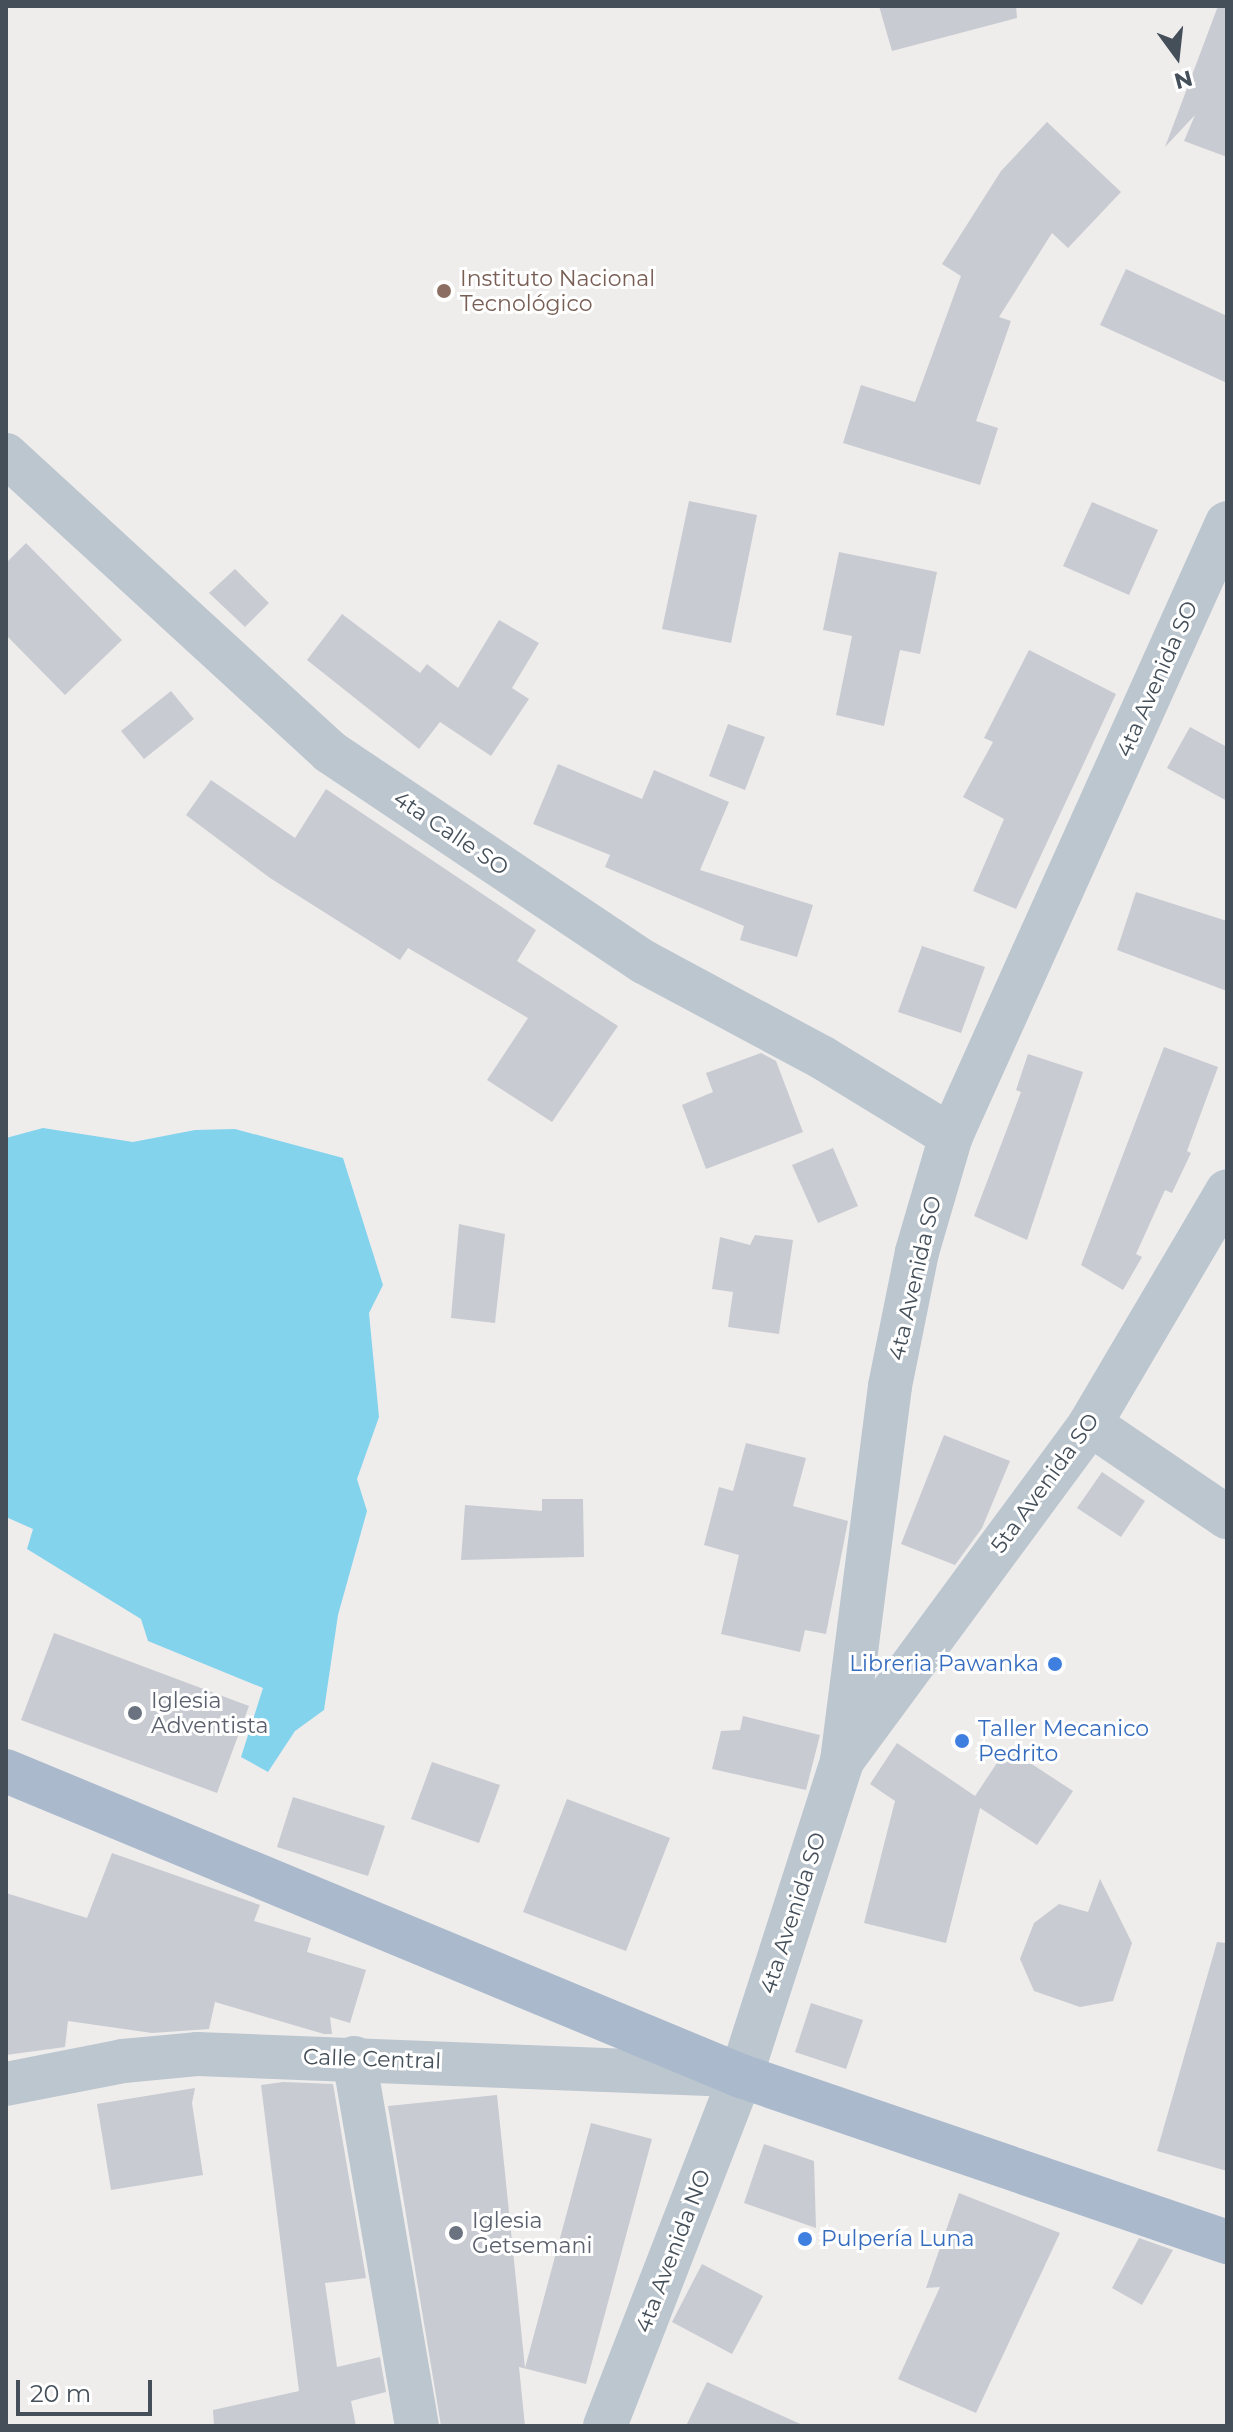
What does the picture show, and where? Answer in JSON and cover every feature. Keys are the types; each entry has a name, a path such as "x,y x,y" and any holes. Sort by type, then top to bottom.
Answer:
{"main road":[{"path":"6,1771 741,2076 1227,2242"}],"street":[{"name":"4ta Calle SO","path":"6,455 330,752 644,962 823,1058 951,1136"},
{"name":"4ta Avenida SO","path":"741,2076 842,1761 890,1386 917,1252 951,1136 1227,523"},
{"name":"5ta Avenida SO","path":"842,1761 1090,1424 1227,1191"},
{"path":"1090,1424 1227,1517"},
{"name":"Calle Central","path":"6,2084 123,2061 197,2054 741,2076"},
{"path":"354,2058 417,2426"},
{"name":"4ta Avenida NO","path":"605,2426 741,2076"}],"water":[{"path":"43,1128 133,1142 195,1130 235,1129 343,1158 383,1285 369,1313 379,1417 357,1479 367,1511 338,1615 324,1710 295,1731 268,1772 241,1757 263,1688 148,1641 141,1619 27,1549 33,1529 6,1517 6,1138"}],"building":[{"path":"879,6 1016,6 1017,18 892,51"},
{"path":"1218,6 1227,6 1227,157 1184,141 1195,115 1165,147"},
{"path":"1047,122 1121,192 1068,248 1052,233 999,317 1011,321 976,421 998,428 980,485 843,443 861,385 915,402 961,276 942,264 1001,171"},
{"path":"1126,269 1227,316 1227,383 1100,325"},
{"path":"689,501 757,515 731,643 662,629"},
{"path":"1092,502 1158,530 1129,595 1063,566"},
{"path":"26,543 122,640 65,695 6,635 6,563"},
{"path":"839,552 937,572 920,654 900,650 884,726 836,715 852,636 823,630"},
{"path":"235,569 269,603 245,627 209,593"},
{"path":"342,614 420,673 427,664 458,688 499,620 539,643 512,688 529,699 491,756 440,722 419,749 307,660"},
{"path":"1029,650 1116,694 1016,909 973,891 1004,819 963,797 993,742 984,738"},
{"path":"171,691 194,719 144,759 121,731"},
{"path":"728,724 765,737 745,790 709,776"},
{"path":"1190,727 1227,747 1227,801 1167,768"},
{"path":"558,764 642,799 654,770 729,802 700,870 813,905 797,957 740,940 744,926 605,867 610,855 533,824"},
{"path":"211,780 295,838 326,789 536,930 517,961 618,1026 552,1122 487,1080 528,1018 408,948 400,960 270,878 186,815"},
{"path":"1136,892 1227,921 1227,991 1117,950"},
{"path":"922,946 985,967 961,1033 898,1012"},
{"path":"1164,1047 1218,1067 1187,1151 1191,1153 1172,1193 1165,1190 1136,1254 1142,1257 1123,1290 1081,1265"},
{"path":"761,1053 776,1061 803,1132 706,1169 682,1105 713,1092 706,1073"},
{"path":"1028,1054 1083,1072 1027,1240 974,1216 1021,1092 1016,1090"},
{"path":"833,1148 858,1206 818,1223 792,1165"},
{"path":"459,1224 505,1234 495,1323 451,1318"},
{"path":"755,1235 793,1240 779,1334 728,1327 733,1292 712,1289 720,1237 750,1245"},
{"path":"944,1435 1010,1461 982,1528 955,1565 901,1544"},
{"path":"746,1443 806,1458 793,1506 848,1521 826,1634 805,1630 800,1652 721,1634 739,1555 704,1545 719,1487 733,1491"},
{"path":"1102,1472 1145,1501 1121,1537 1077,1508"},
{"path":"542,1499 583,1499 584,1557 461,1560 465,1505 542,1511"},
{"name":"Iglesia Adventista","path":"54,1633 249,1706 217,1793 21,1720"},
{"path":"743,1716 820,1735 806,1790 712,1769 721,1731 740,1730"},
{"path":"897,1743 975,1796 1007,1748 1073,1791 1037,1845 980,1808 946,1943 864,1923 895,1801 870,1784"},
{"path":"432,1762 500,1785 479,1843 411,1819"},
{"path":"293,1797 385,1826 368,1876 277,1847"},
{"path":"567,1799 670,1838 626,1951 523,1912"},
{"path":"112,1853 260,1905 254,1921 311,1938 307,1952 366,1970 350,2023 330,2017 332,2034 324,2034 215,2002 209,2029 152,2033 68,2021 65,2047 6,2055 6,1893 87,1918"},
{"path":"1100,1879 1132,1943 1113,2001 1080,2007 1034,1991 1020,1959 1034,1923 1059,1904 1088,1912"},
{"path":"1217,1942 1227,1943 1227,2171 1157,2151"},
{"path":"811,2003 863,2020 846,2069 795,2052"},
{"path":"283,2082 333,2084 366,2278 325,2283 337,2367 380,2357 386,2392 351,2401 356,2426 214,2426 213,2410 299,2391 261,2085"},
{"path":"195,2088 192,2103 203,2175 111,2190 97,2104"},
{"path":"497,2095 525,2368 591,2123 652,2139 586,2384 519,2367 525,2426 441,2426 388,2106"},
{"path":"764,2144 814,2161 816,2228 744,2203"},
{"path":"959,2193 1060,2233 976,2413 898,2379 940,2287 926,2288"},
{"path":"1139,2238 1173,2250 1142,2305 1112,2288"},
{"path":"702,2264 763,2296 732,2354 672,2322"},
{"path":"707,2382 805,2426 686,2426"}],"place":[{"name":"Instituto Nacional Tecnológico","path":"444,291"},
{"name":"Libreria Pawanka","path":"1055,1664"},
{"name":"Iglesia Adventista","path":"135,1713"},
{"name":"Taller Mecanico Pedrito","path":"962,1741"},
{"name":"Iglesia Getsemani","path":"456,2233"},
{"name":"Pulpería Luna","path":"805,2239"}]}
